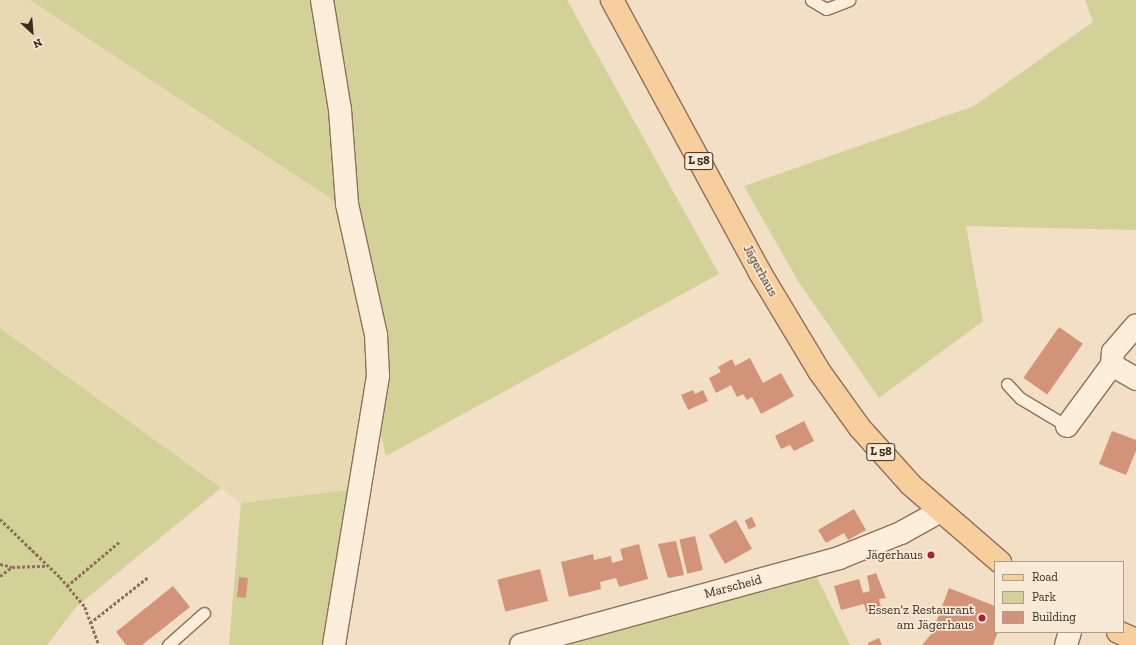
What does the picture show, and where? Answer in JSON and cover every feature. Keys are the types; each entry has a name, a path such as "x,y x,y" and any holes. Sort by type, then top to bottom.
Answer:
{"main road":[{"name":"Jägerhaus","path":"612,0 756,265 819,371 860,428 939,512 999,561"},
{"path":"1120,633 1136,640"}],"street":[{"path":"322,0 340,110 347,204 376,335 378,376 334,645"},
{"path":"1067,426 1112,365 1113,352 1136,326"},
{"path":"1112,365 1136,379"},
{"name":"Marscheid","path":"522,645 839,558 901,533 939,512"},
{"path":"1066,645 1070,633"}],"lane":[{"path":"811,0 826,9 848,0"},
{"path":"1007,384 1020,398 1067,426"},
{"path":"168,645 204,613"}],"path":[{"path":"0,519 67,586 85,607 98,645"},
{"path":"67,586 119,542"},
{"path":"0,564 12,567 47,566"},
{"path":"0,576 12,567"},
{"path":"90,623 148,577"}],"shaded area":[{"path":"0,0 30,0 339,204 373,376 356,489 241,503 0,328"}],"green space":[{"path":"30,0 315,0 332,109 339,204"},
{"path":"333,0 567,0 719,274 386,456 380,431 384,405"},
{"path":"1085,0 1136,0 1136,230 966,226 983,321 879,398 798,281 744,186 974,106 1093,22"},
{"path":"0,328 221,488 76,607 47,645 0,645"},
{"path":"356,489 327,645 229,645 241,503"},
{"path":"816,575 850,645 559,645"}],"building":[{"path":"1059,327 1083,344 1047,394 1023,378"},
{"path":"750,358 763,383 781,373 794,396 761,414 752,397 747,400 743,394 737,397 731,385 716,393 709,378 721,372 718,367 732,359 735,366"},
{"path":"693,390 695,394 703,390 708,401 688,410 681,395"},
{"path":"804,421 814,441 794,451 790,445 781,449 775,436"},
{"path":"1112,431 1136,440 1136,451 1126,475 1099,464"},
{"path":"854,509 866,530 848,540 844,533 826,543 818,530"},
{"path":"752,517 756,526 749,529 745,520"},
{"path":"736,520 752,549 725,564 709,535"},
{"path":"695,536 703,570 687,574 679,540"},
{"path":"676,541 684,575 668,578 658,544"},
{"path":"639,544 648,579 619,587 616,578 600,582 601,589 569,597 561,562 593,554 594,560 611,556 612,563 623,560 620,549"},
{"path":"540,569 548,601 505,612 497,580"},
{"path":"876,573 886,598 879,599 882,611 867,614 864,604 841,610 834,586 859,579 863,593 870,591 867,576"},
{"path":"239,577 248,578 246,598 237,597"},
{"path":"173,586 190,607 142,645 126,645 116,632"},
{"path":"949,588 994,606 994,633 998,633 993,645 922,645 932,633"},
{"path":"879,638 882,645 868,645 868,643"}],"place":[{"name":"Jägerhaus","path":"931,555"},
{"name":"Essen'z Restaurant am Jägerhaus","path":"982,618"}]}
